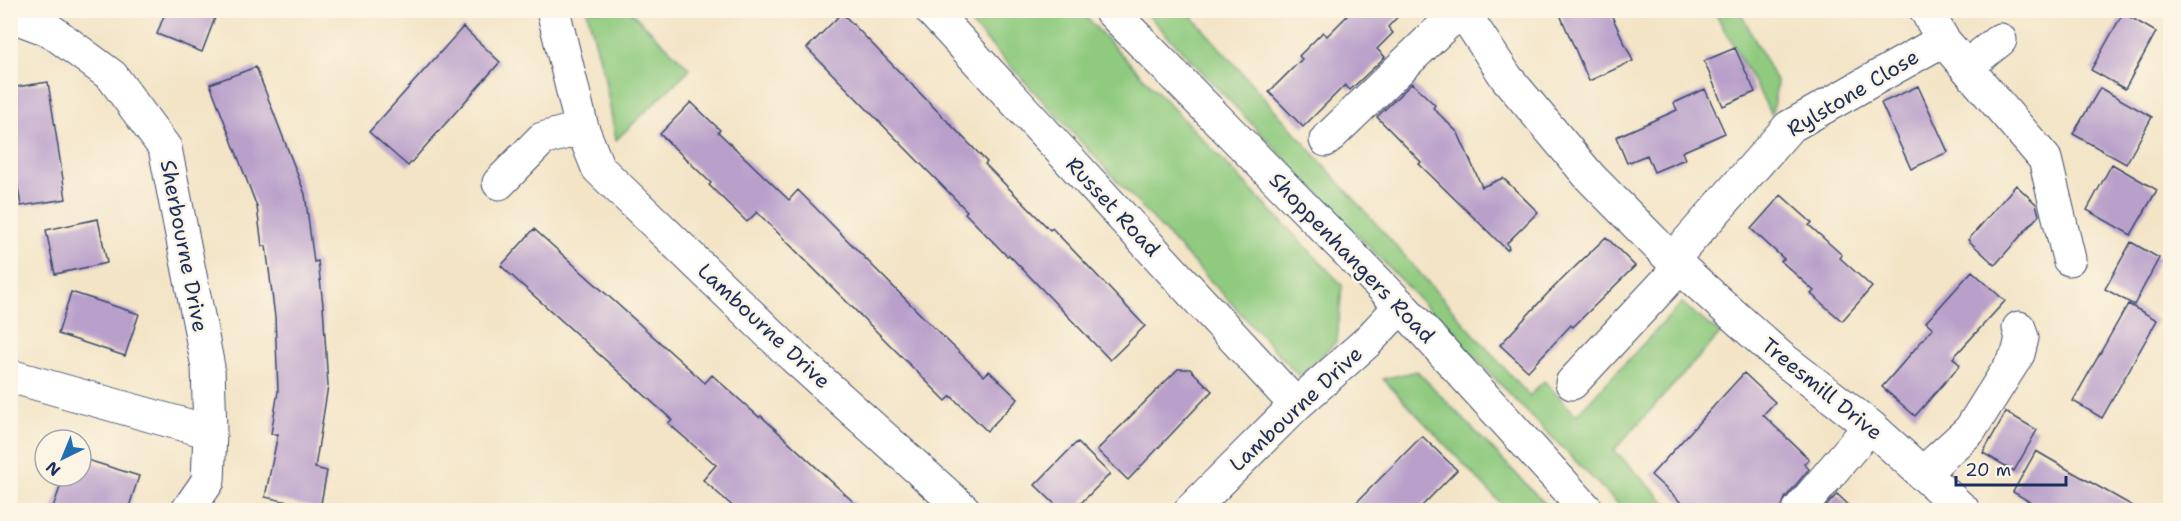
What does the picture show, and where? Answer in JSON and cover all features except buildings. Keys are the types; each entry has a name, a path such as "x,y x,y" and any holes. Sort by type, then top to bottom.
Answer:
{"street":[{"name":"Lambourne Drive","path":"553,10 582,128 598,168 794,356 964,510"},
{"name":"Russet Road","path":"931,10 1296,405"},
{"name":"Shoppenhangers Road","path":"1110,10 1401,306 1587,510"},
{"name":"Rylstone Close","path":"1926,10 1943,40 2045,159 2069,259"},
{"name":"Treesmill Drive","path":"1326,140 1448,23 1463,12 1506,77 1590,177 1676,263 1779,356 1870,426 1963,510"},
{"name":"Sherbourne Drive","path":"10,15 50,30 112,76 165,148 208,367 210,432 208,481 188,510"},
{"name":"Rylstone Close","path":"1676,263 1790,127 1943,40"},
{"path":"1966,67 2000,40"},
{"path":"499,183 542,139 582,128"},
{"path":"1572,383 1676,263"},
{"name":"Lambourne Drive","path":"1191,510 1296,405 1367,342 1401,306"},
{"path":"1922,474 1970,430 2018,354 2022,338 2019,328"},
{"path":"10,376 210,432"},
{"path":"1799,510 1870,426"}],"green space":[{"path":"961,10 1080,11 1342,285 1337,341 1299,376 960,12"},
{"path":"587,11 630,11 690,69 616,140 604,75"},
{"path":"1144,11 1187,11 1529,396 1544,381 1576,415 1682,303 1720,334 1614,450 1673,510 1624,510 1520,405"},
{"path":"1714,11 1740,11 1777,83 1772,115"},
{"path":"1417,371 1551,510 1507,510 1383,379"}]}
